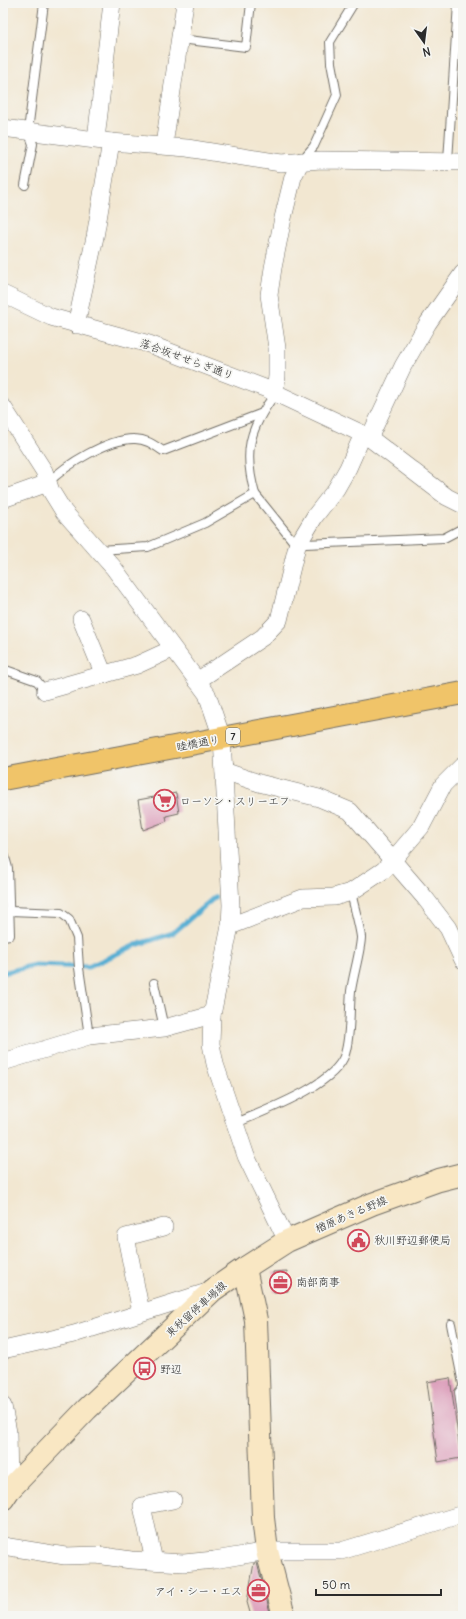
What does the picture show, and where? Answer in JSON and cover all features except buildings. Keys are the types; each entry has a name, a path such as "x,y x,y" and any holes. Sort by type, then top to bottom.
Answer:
{"main road":[{"name":"睦橋通り","path":"3,779 463,693"},
{"name":"楢原あきる野線","path":"245,1268 287,1241 372,1204 439,1180 463,1174"},
{"name":"東秋留停車場線","path":"6,1494 87,1409 213,1290 245,1268"},
{"path":"245,1268 256,1320 263,1518 267,1551 284,1616"}],"street":[{"path":"76,325 95,237 104,141 112,3"},
{"path":"164,146 185,3"},
{"path":"3,128 104,141 164,146 281,163 301,161 456,162"},
{"path":"275,394 277,376 277,348 269,295 283,218 293,176 301,161"},
{"path":"197,681 264,637 279,620 297,546 315,516 344,475 360,441 372,432 403,366 428,323 461,279"},
{"name":"落合坂せせらぎ通り","path":"3,294 32,309 76,325 149,344 267,389 367,436 447,497 463,506"},
{"path":"3,407 44,471 51,492 64,512 98,550 207,694 222,738 231,905 230,926 212,1015 211,1044 234,1124 246,1156 287,1241"},
{"path":"3,499 48,483"},
{"path":"81,619 104,675"},
{"path":"45,691 137,665 172,649"},
{"path":"230,926 303,898 334,897 351,892 384,870 421,826 443,785 463,765"},
{"path":"224,771 260,783 319,798 350,811 448,928 463,960"},
{"path":"3,1062 89,1036 164,1028 212,1015"},
{"path":"141,1312 126,1237 164,1226"},
{"path":"3,1350 74,1334 213,1290"},
{"path":"3,1406 8,1432 6,1494"},
{"path":"154,1561 142,1506 173,1500"},
{"path":"3,1546 65,1556 97,1555 184,1563 214,1560 267,1551 340,1551 444,1521 463,1514"}],"lane":[{"path":"25,185 33,144 28,131 44,3"},
{"path":"180,39 246,47 251,3"},
{"path":"301,161 314,146 337,95 331,63 330,42 354,3"},
{"path":"456,162 458,3"},
{"path":"275,394 260,414 250,445 248,458 250,476 255,494 297,546 444,538 463,528"},
{"path":"48,483 57,473 106,445 134,439 147,441 163,451 260,414"},
{"path":"98,550 148,547 205,523 255,494"},
{"path":"3,669 37,681 45,691"},
{"path":"3,850 8,868 10,935 3,936"},
{"path":"234,1124 291,1099 323,1081 330,1075 345,1055 350,1025 352,977 361,938 351,892"},
{"path":"9,908 61,913 69,919 77,938 78,965 89,1036"},
{"path":"154,983 164,1028"},
{"path":"451,1324 463,1384"},
{"path":"463,1388 459,1392 463,1424"}],"waterway":[{"path":"3,973 35,965 88,967 136,945 173,933 215,897"}],"place":[{"name":"ローソン・スリーエフ","path":"165,801"},
{"name":"秋川野辺郵便局","path":"359,1240"},
{"name":"南部商事","path":"281,1282"},
{"name":"野辺","path":"144,1369"},
{"name":"アイ・シー・エス","path":"258,1591"}]}
